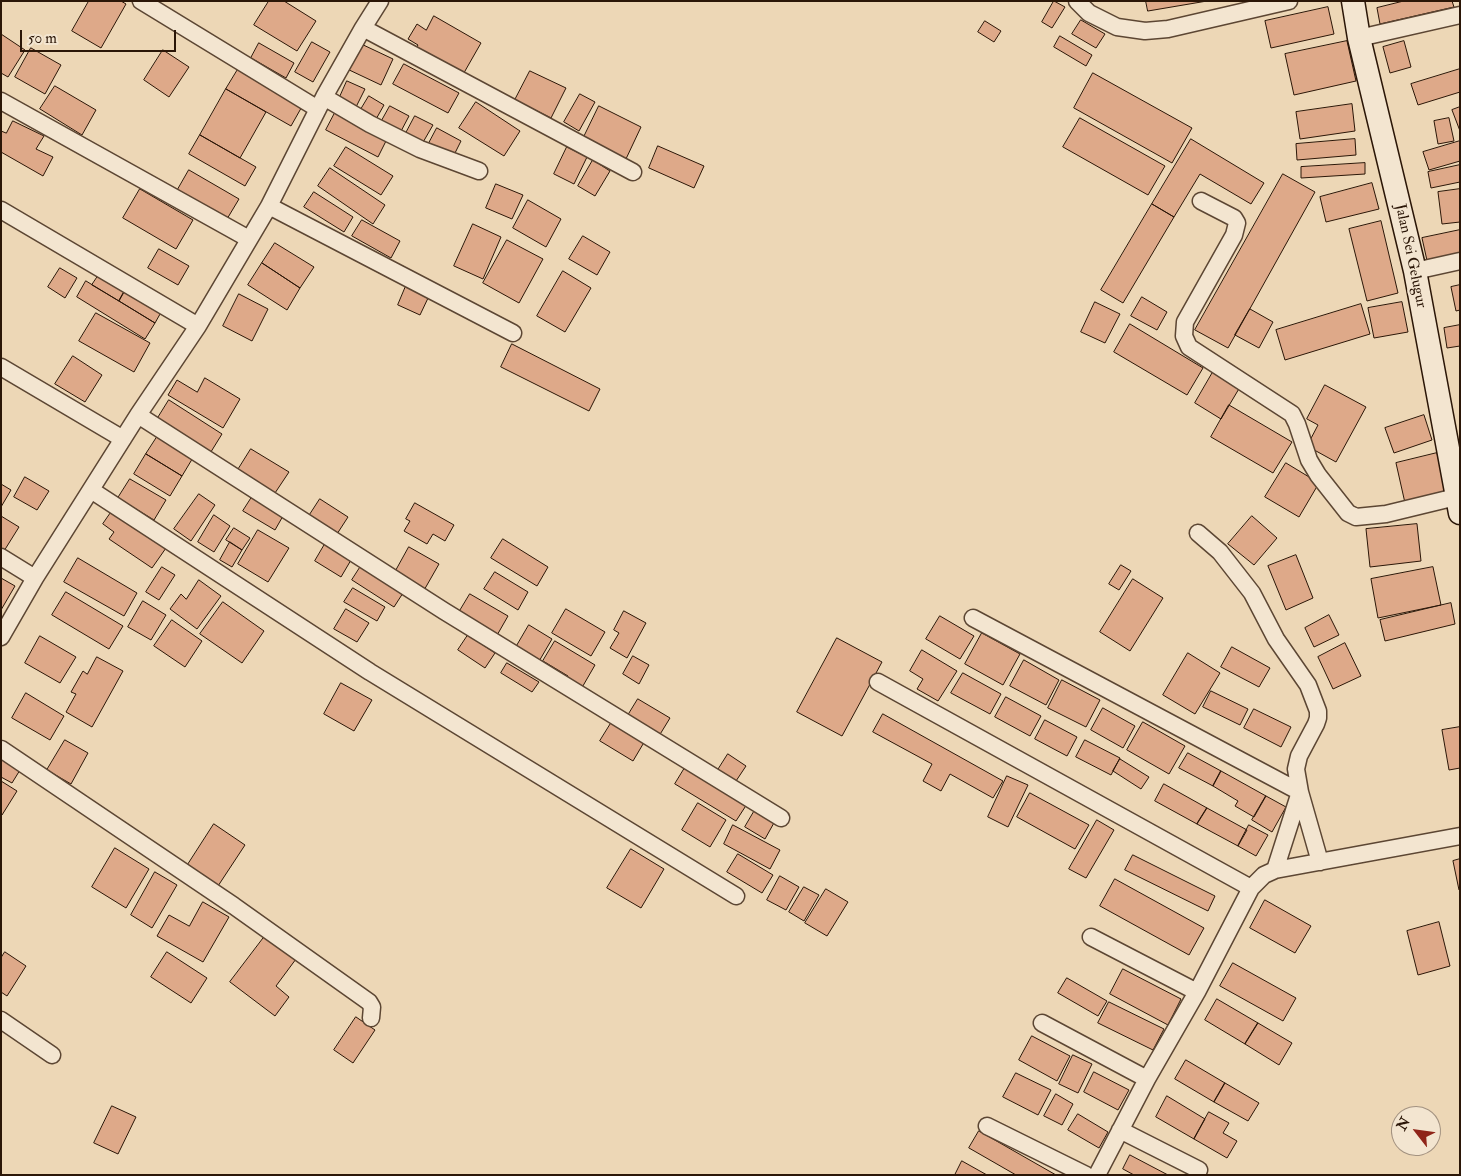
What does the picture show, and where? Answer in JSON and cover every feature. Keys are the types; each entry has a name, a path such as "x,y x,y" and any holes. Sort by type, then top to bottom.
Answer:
{"main road":[{"name":"Jalan Sei Gelugur","path":"1353,1 1359,38 1415,272 1458,505"}],"street":[{"path":"141,1 321,103 370,124 420,150 479,172"},
{"path":"1,637 35,578 138,415 198,326 269,206 321,103 380,1"},
{"path":"1077,1 1089,13 1117,27 1145,30 1168,29 1289,1"},
{"path":"1359,38 1460,15"},
{"path":"363,28 633,172"},
{"path":"1,101 249,239"},
{"path":"1200,201 1234,218 1237,223 1234,235 1185,322 1184,336 1189,347 1292,414 1309,460 1318,475 1348,513 1356,517 1411,509 1458,505"},
{"path":"269,206 512,333"},
{"path":"1,210 198,326"},
{"path":"1415,272 1460,261"},
{"path":"1,367 123,439"},
{"path":"138,415 452,616 781,818"},
{"path":"91,490 370,672 736,896"},
{"path":"1198,533 1220,552 1252,593 1276,639 1308,685 1318,711 1318,718 1299,756 1296,769 1300,792 1320,862"},
{"path":"1,557 35,578"},
{"path":"973,618 1300,792"},
{"path":"878,682 1251,888"},
{"path":"1,749 234,906 369,1002 372,1008 371,1018"},
{"path":"1275,870 1300,792"},
{"path":"1097,1175 1147,1079 1197,992 1251,888 1264,875 1275,870 1460,836"},
{"path":"1092,937 1197,992"},
{"path":"1,1020 52,1055"},
{"path":"1042,1023 1147,1079"},
{"path":"987,1126 1086,1175"},
{"path":"1120,1130 1199,1170"}],"building":[{"path":"89,1 121,1 126,4 101,48 72,31"},
{"path":"269,1 284,1 316,21 297,51 254,25"},
{"path":"1054,1 1065,7 1052,28 1042,22"},
{"path":"1146,1 1207,1 1148,11"},
{"path":"1404,1 1452,1 1454,7 1380,24 1377,8"},
{"path":"1328,7 1334,34 1271,48 1265,21"},
{"path":"434,16 481,43 461,78 414,51 418,45 408,39 417,24 426,30"},
{"path":"1081,20 1105,34 1096,48 1072,34"},
{"path":"985,21 1001,31 994,42 978,32"},
{"path":"1,34 25,50 8,77 1,73"},
{"path":"1060,36 1092,55 1086,66 1054,47"},
{"path":"1347,41 1356,81 1294,95 1285,54"},
{"path":"1404,41 1411,67 1390,73 1383,47"},
{"path":"312,42 330,52 313,82 295,72"},
{"path":"357,42 393,59 381,85 345,68"},
{"path":"259,43 294,63 286,78 251,58"},
{"path":"31,48 61,65 45,94 15,77"},
{"path":"163,50 189,67 169,97 144,80"},
{"path":"404,64 459,93 448,113 393,84"},
{"path":"240,66 304,103 291,126 226,89"},
{"path":"1460,69 1460,92 1418,105 1411,84"},
{"path":"530,71 566,88 551,118 515,100"},
{"path":"1093,73 1192,128 1172,163 1074,108"},
{"path":"347,81 365,89 356,107 339,99"},
{"path":"55,86 96,110 82,135 40,109"},
{"path":"226,89 266,112 240,158 200,135"},
{"path":"580,94 595,102 579,131 564,122"},
{"path":"369,96 384,105 375,121 360,111"},
{"path":"476,102 520,131 504,156 459,128"},
{"path":"1352,104 1355,131 1300,139 1296,112"},
{"path":"390,106 409,116 399,135 380,124"},
{"path":"599,106 641,127 625,161 582,141"},
{"path":"1460,107 1460,131 1452,110"},
{"path":"337,109 389,135 378,157 326,130"},
{"path":"415,116 433,125 422,144 405,135"},
{"path":"1080,118 1165,166 1148,195 1063,147"},
{"path":"1449,118 1454,141 1438,144 1434,121"},
{"path":"13,121 44,136 36,149 53,157 43,176 1,152 1,131 6,133"},
{"path":"437,128 461,141 453,157 428,145"},
{"path":"200,135 256,167 245,186 189,154"},
{"path":"1191,139 1264,183 1251,204 1200,174 1174,217 1152,204"},
{"path":"1355,139 1356,155 1297,160 1296,144"},
{"path":"1460,141 1460,161 1429,170 1423,152"},
{"path":"658,146 704,166 694,188 649,168"},
{"path":"346,147 393,176 381,195 334,166"},
{"path":"567,147 587,157 574,184 554,174"},
{"path":"593,160 610,171 595,196 578,186"},
{"path":"1365,163 1365,174 1301,178 1301,167"},
{"path":"1460,165 1460,182 1431,188 1428,172"},
{"path":"330,168 385,205 373,224 318,186"},
{"path":"189,170 239,199 227,219 177,191"},
{"path":"1283,174 1315,192 1228,348 1195,330"},
{"path":"1372,183 1379,209 1326,222 1320,197"},
{"path":"496,184 523,195 512,219 486,208"},
{"path":"140,189 193,220 176,249 123,218"},
{"path":"1460,189 1460,222 1442,224 1438,192"},
{"path":"314,192 353,217 344,232 304,207"},
{"path":"528,200 561,219 546,247 513,228"},
{"path":"1152,204 1174,217 1123,303 1101,290"},
{"path":"362,220 400,241 391,258 352,236"},
{"path":"1381,221 1398,293 1367,301 1349,229"},
{"path":"473,224 501,237 483,279 454,266"},
{"path":"1460,230 1460,258 1428,265 1422,238"},
{"path":"583,236 610,252 597,275 569,259"},
{"path":"507,240 543,259 519,303 483,283"},
{"path":"275,243 314,267 300,288 262,263"},
{"path":"159,249 189,266 178,285 148,268"},
{"path":"262,263 300,288 287,310 248,285"},
{"path":"60,268 77,278 65,298 48,287"},
{"path":"102,270 128,285 119,301 92,285"},
{"path":"563,271 591,288 565,332 537,316"},
{"path":"86,281 155,323 145,339 77,297"},
{"path":"128,285 164,307 155,323 119,301"},
{"path":"1460,285 1460,310 1456,311 1451,287"},
{"path":"406,286 429,296 420,315 398,305"},
{"path":"239,294 268,309 252,341 223,326"},
{"path":"1142,297 1167,312 1157,330 1131,316"},
{"path":"1095,302 1120,314 1105,343 1081,332"},
{"path":"1402,302 1408,332 1374,338 1368,308"},
{"path":"1361,304 1370,334 1285,360 1276,330"},
{"path":"1250,309 1273,322 1259,348 1235,335"},
{"path":"96,313 150,343 134,372 79,341"},
{"path":"1130,324 1203,368 1187,395 1114,352"},
{"path":"1460,325 1460,346 1447,348 1444,328"},
{"path":"512,344 600,389 589,411 501,367"},
{"path":"73,356 102,375 85,402 55,384"},
{"path":"1213,372 1240,387 1221,419 1195,403"},
{"path":"205,378 240,399 223,428 168,395 177,380 197,392"},
{"path":"1325,385 1366,407 1336,462 1307,446 1318,425 1307,419"},
{"path":"169,400 222,434 209,455 156,421"},
{"path":"1229,405 1292,442 1273,473 1211,437"},
{"path":"1424,415 1432,440 1394,453 1385,428"},
{"path":"159,434 194,456 182,476 146,454"},
{"path":"251,449 289,472 273,496 236,473"},
{"path":"1437,453 1446,493 1405,503 1396,463"},
{"path":"146,454 182,476 170,496 134,474"},
{"path":"1286,463 1319,483 1299,517 1265,497"},
{"path":"25,477 49,491 37,510 14,497"},
{"path":"130,479 166,500 154,520 118,498"},
{"path":"1,484 11,490 1,507"},
{"path":"199,494 215,505 191,541 174,529"},
{"path":"252,497 283,516 275,530 243,511"},
{"path":"320,499 348,517 337,534 309,516"},
{"path":"415,503 454,525 445,541 433,534 427,544 404,531 410,521 406,519"},
{"path":"112,511 166,548 152,568 109,539 114,532 103,524"},
{"path":"214,515 230,526 214,552 198,542"},
{"path":"1,516 19,527 4,551 1,549"},
{"path":"1252,516 1277,538 1254,565 1228,544"},
{"path":"1417,524 1421,561 1370,567 1366,529"},
{"path":"234,528 250,538 242,550 226,540"},
{"path":"258,530 289,548 268,582 238,564"},
{"path":"503,539 548,567 537,586 491,558"},
{"path":"230,542 242,550 232,567 220,560"},
{"path":"325,544 351,560 341,577 315,561"},
{"path":"409,547 439,564 423,592 393,576"},
{"path":"1296,555 1313,598 1286,610 1268,566"},
{"path":"78,558 137,593 124,616 64,582"},
{"path":"1121,565 1131,571 1119,590 1109,584"},
{"path":"361,566 403,593 394,607 352,580"},
{"path":"162,567 175,575 159,600 146,592"},
{"path":"1433,567 1441,605 1378,618 1371,579"},
{"path":"495,572 528,592 518,610 484,589"},
{"path":"1,578 15,586 1,610"},
{"path":"1133,579 1163,598 1130,651 1100,632"},
{"path":"199,580 221,596 197,629 170,609 181,594 186,599"},
{"path":"353,588 385,607 377,621 344,602"},
{"path":"66,592 123,626 109,649 52,615"},
{"path":"470,594 508,616 496,637 458,614"},
{"path":"143,601 166,615 151,640 128,627"},
{"path":"223,602 264,631 242,663 200,634"},
{"path":"1451,603 1455,624 1385,641 1380,620"},
{"path":"346,609 369,623 357,642 334,629"},
{"path":"566,609 605,632 591,656 552,633"},
{"path":"624,611 646,623 627,658 610,648 619,633 614,630"},
{"path":"1329,615 1339,635 1314,647 1305,628"},
{"path":"940,616 974,636 960,659 926,639"},
{"path":"172,620 202,641 185,667 154,646"},
{"path":"529,625 552,639 538,663 515,649"},
{"path":"982,633 1020,654 1003,685 965,664"},
{"path":"468,635 495,653 485,668 458,650"},
{"path":"40,636 76,657 60,683 25,663"},
{"path":"837,638 882,662 842,736 797,712"},
{"path":"555,641 595,665 580,691 564,682 568,676 543,661"},
{"path":"1345,643 1361,676 1333,689 1318,657"},
{"path":"1232,647 1270,668 1259,687 1221,667"},
{"path":"922,650 957,671 938,701 917,689 923,679 910,671"},
{"path":"1188,653 1220,673 1195,714 1163,695"},
{"path":"633,656 649,665 639,684 623,674"},
{"path":"97,657 123,671 92,727 66,712 76,694 71,692 83,671 87,674"},
{"path":"1024,660 1059,680 1046,705 1010,686"},
{"path":"507,663 539,682 532,692 501,673"},
{"path":"963,673 1001,694 990,714 951,693"},
{"path":"1062,680 1100,700 1086,727 1048,708"},
{"path":"341,683 372,700 354,731 324,714"},
{"path":"1211,691 1248,709 1240,725 1203,707"},
{"path":"26,693 64,716 50,740 12,718"},
{"path":"1006,697 1041,716 1030,736 995,717"},
{"path":"638,699 670,718 659,736 627,717"},
{"path":"1103,708 1135,726 1123,748 1091,730"},
{"path":"1254,709 1291,727 1281,747 1244,728"},
{"path":"883,714 1003,781 993,798 950,774 941,791 923,781 932,764 873,732"},
{"path":"613,720 646,739 633,761 600,741"},
{"path":"1045,720 1077,737 1067,756 1035,739"},
{"path":"1143,722 1185,746 1169,774 1127,750"},
{"path":"1460,727 1460,768 1449,770 1442,730"},
{"path":"65,740 88,753 71,784 47,770"},
{"path":"1085,740 1120,758 1111,775 1076,757"},
{"path":"1188,753 1221,771 1213,786 1179,768"},
{"path":"728,754 746,766 734,784 716,773"},
{"path":"1,758 20,770 12,783 1,777"},
{"path":"1120,759 1149,777 1141,789 1113,771"},
{"path":"686,766 747,804 736,821 675,784"},
{"path":"1221,771 1266,796 1254,817 1235,806 1238,801 1213,786"},
{"path":"1007,776 1028,785 1008,827 988,817"},
{"path":"1,781 17,791 2,815 1,815"},
{"path":"1164,784 1207,808 1197,824 1155,801"},
{"path":"1030,793 1089,825 1075,849 1017,817"},
{"path":"1266,796 1286,807 1272,832 1252,820"},
{"path":"698,803 726,820 710,847 682,830"},
{"path":"1207,808 1247,830 1238,846 1197,824"},
{"path":"755,810 775,821 765,839 745,827"},
{"path":"1097,820 1114,830 1086,878 1069,869"},
{"path":"214,824 245,845 218,886 187,866"},
{"path":"733,825 780,850 770,869 724,844"},
{"path":"1249,825 1268,835 1256,856 1238,846"},
{"path":"115,848 149,869 126,908 92,887"},
{"path":"631,849 664,869 641,908 607,888"},
{"path":"738,854 773,875 762,893 727,872"},
{"path":"1133,855 1215,896 1208,911 1125,870"},
{"path":"1460,859 1460,890 1459,890 1453,861"},
{"path":"155,872 177,885 152,928 131,915"},
{"path":"780,876 799,887 786,910 767,900"},
{"path":"1115,879 1204,928 1189,955 1100,906"},
{"path":"804,887 819,895 804,921 789,912"},
{"path":"826,889 848,902 827,936 805,923"},
{"path":"1265,900 1311,926 1295,953 1250,928"},
{"path":"203,902 229,917 203,962 157,936 169,915 189,926"},
{"path":"1439,922 1450,966 1418,975 1407,931"},
{"path":"265,936 296,959 276,986 289,997 275,1016 230,982"},
{"path":"5,952 26,966 7,996 1,992 1,958"},
{"path":"167,952 207,978 191,1003 151,977"},
{"path":"1233,963 1296,998 1283,1021 1220,986"},
{"path":"1123,969 1181,999 1168,1025 1110,994"},
{"path":"1067,978 1107,1001 1098,1016 1058,993"},
{"path":"1217,999 1258,1023 1245,1044 1205,1020"},
{"path":"1109,1002 1164,1029 1153,1050 1098,1023"},
{"path":"356,1017 375,1030 353,1063 334,1050"},
{"path":"1258,1023 1292,1043 1279,1065 1245,1044"},
{"path":"1032,1036 1070,1056 1057,1081 1019,1060"},
{"path":"1073,1055 1092,1064 1078,1093 1059,1084"},
{"path":"1186,1060 1225,1083 1214,1102 1175,1079"},
{"path":"1094,1072 1129,1090 1118,1110 1084,1092"},
{"path":"1016,1073 1051,1090 1038,1115 1003,1097"},
{"path":"1225,1083 1259,1103 1248,1121 1214,1102"},
{"path":"1056,1094 1073,1104 1062,1125 1044,1116"},
{"path":"1167,1096 1205,1119 1194,1139 1156,1117"},
{"path":"112,1106 136,1117 118,1154 94,1143"},
{"path":"1209,1112 1229,1123 1223,1133 1237,1141 1227,1158 1194,1139"},
{"path":"1078,1114 1108,1132 1099,1148 1068,1130"},
{"path":"979,1131 1056,1175 1016,1175 969,1148"},
{"path":"1130,1155 1168,1175 1134,1175 1123,1169"},
{"path":"962,1161 987,1175 955,1175"}]}
